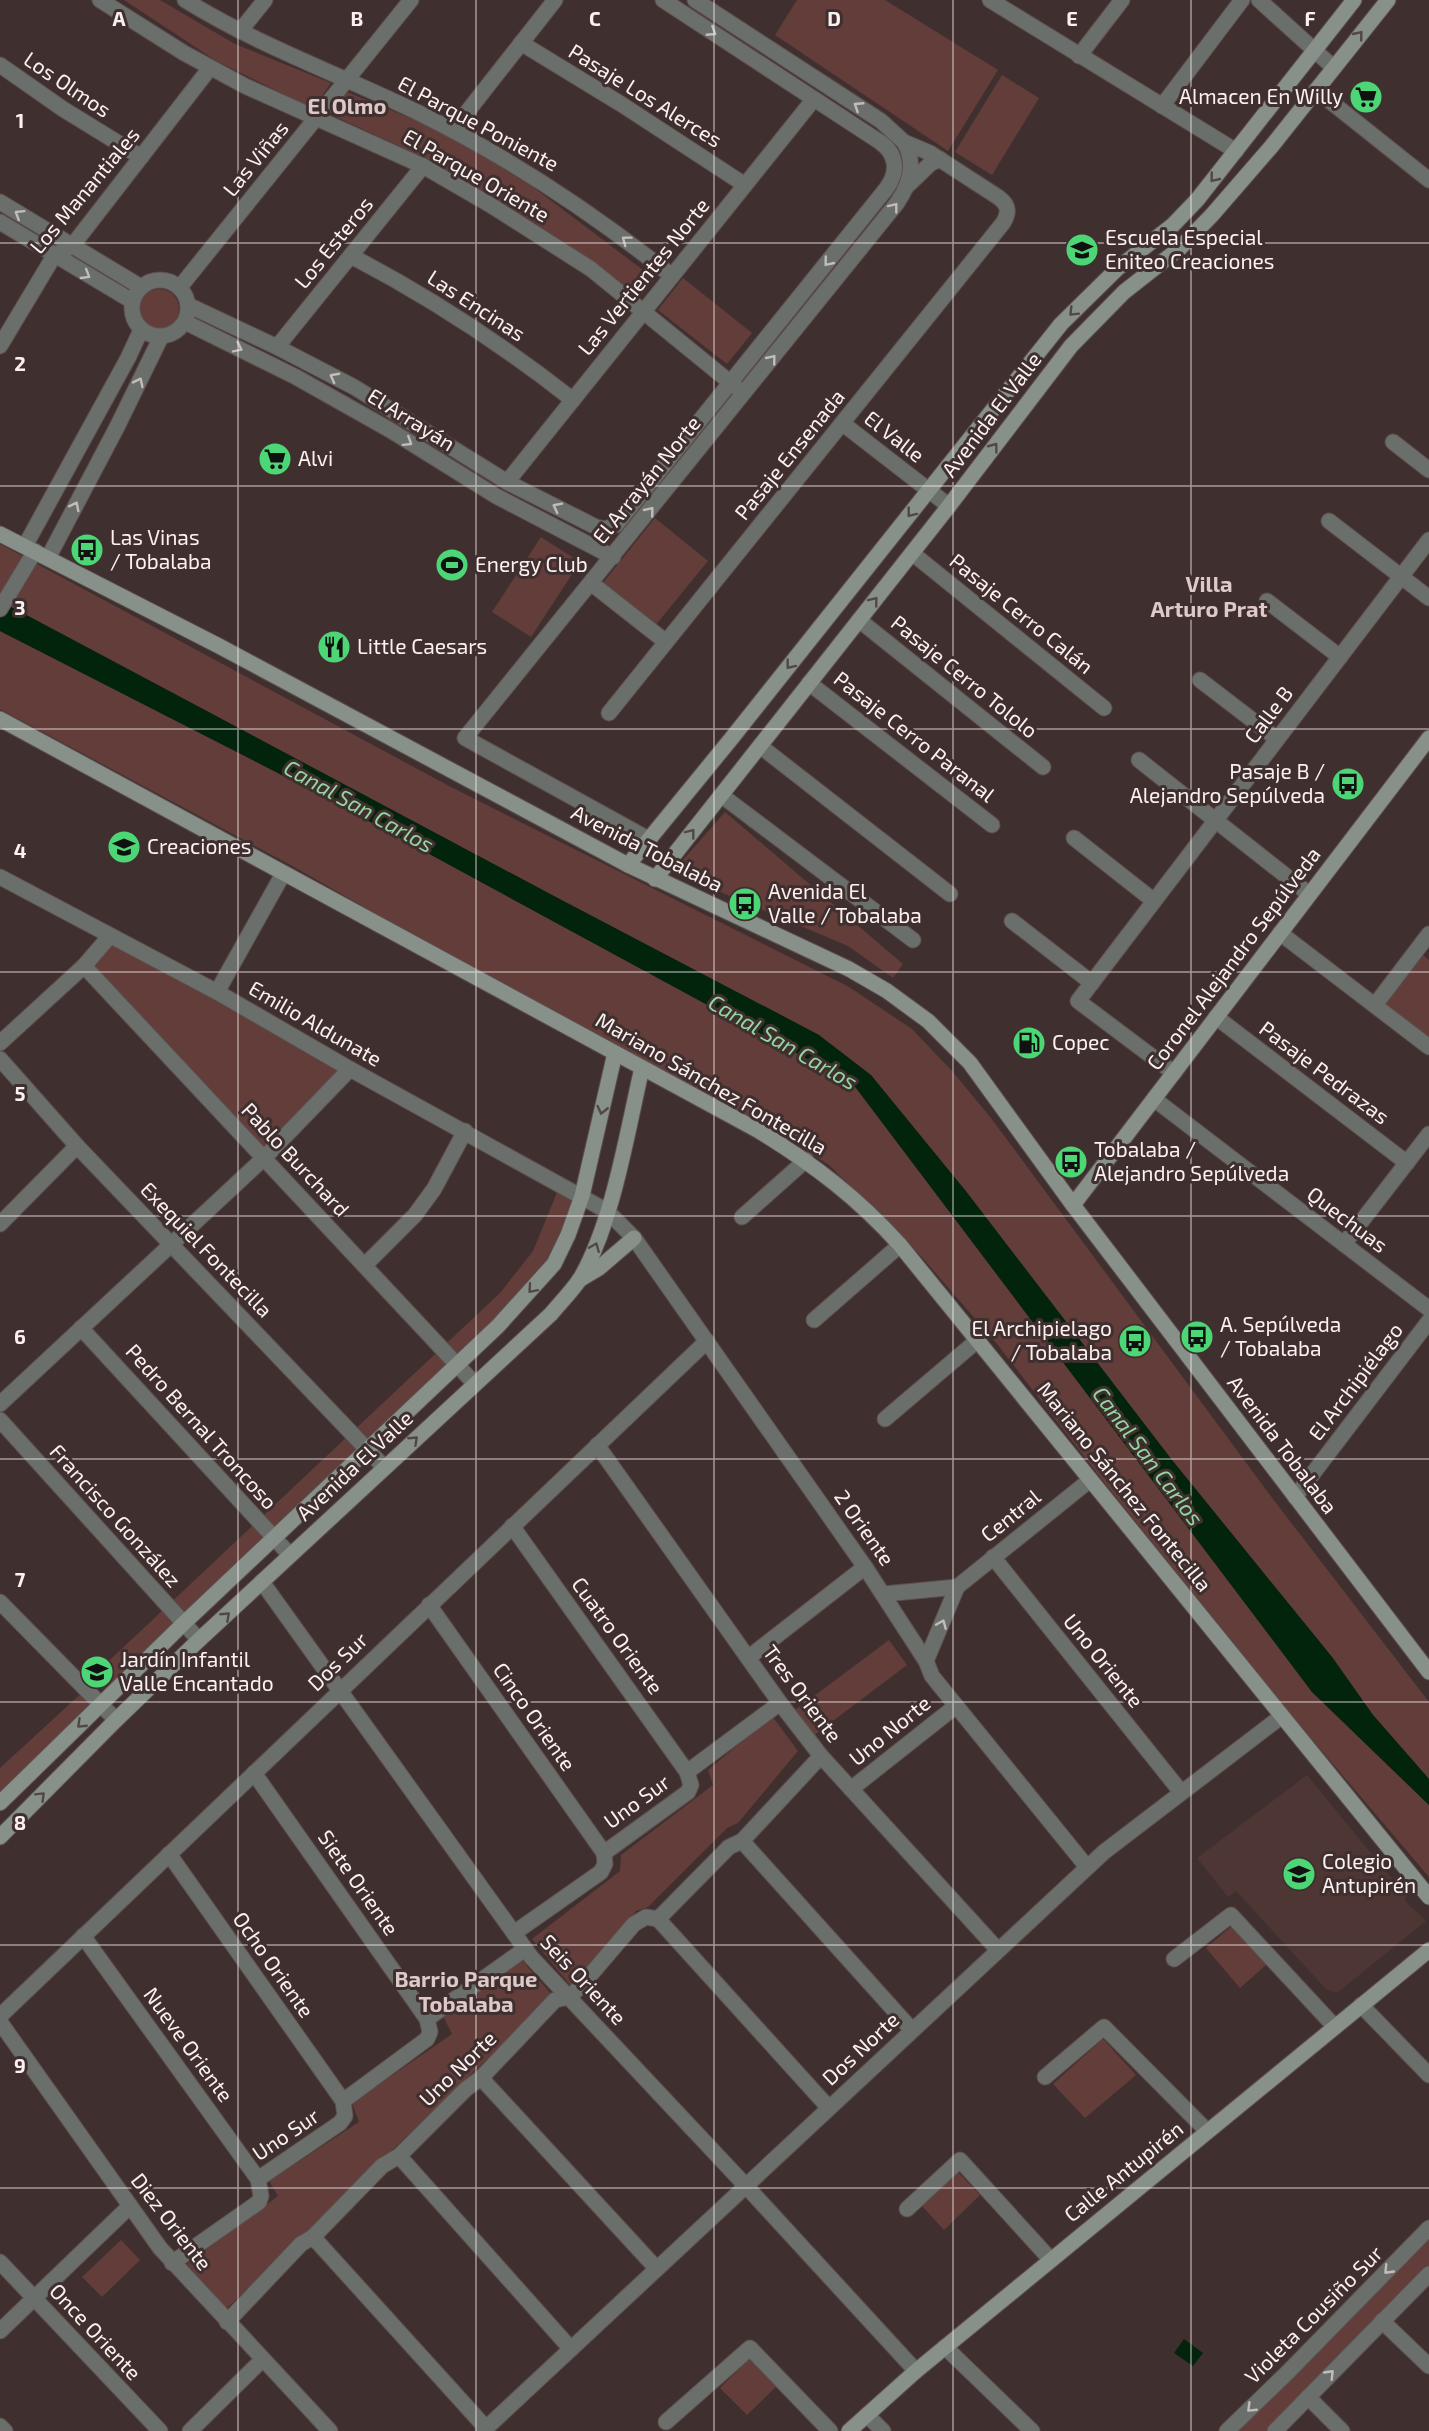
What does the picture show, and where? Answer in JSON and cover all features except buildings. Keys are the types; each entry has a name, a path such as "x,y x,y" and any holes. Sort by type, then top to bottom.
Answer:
{"street":[{"name":"El Parque Oriente","path":"100,0 210,68 423,166 492,206 591,269 743,394"},
{"name":"El Parque Poniente","path":"184,0 240,31 453,130 558,191 672,276"},
{"path":"240,31 265,0"},
{"name":"Las Viñas","path":"180,288 411,0"},
{"path":"453,130 555,0"},
{"path":"663,0 871,136 881,122"},
{"path":"695,0 712,4 881,122 904,142 939,159"},
{"path":"1079,56 1122,0"},
{"path":"1162,106 1242,0"},
{"path":"1259,0 1333,67"},
{"name":"Avenida El Valle","path":"628,865 731,740 1061,324 1118,268 1173,225 1197,200 1354,0"},
{"name":"Avenida El Valle","path":"655,879 949,506 1071,346 1124,292 1180,248 1212,215 1271,147 1388,0"},
{"path":"1001,3 1079,56 1236,151"},
{"name":"Pasaje Los Alerces","path":"521,43 621,104 745,185"},
{"name":"Los Olmos","path":"0,65 63,109 141,157"},
{"name":"Los Manantiales","path":"0,346 54,256 72,246 210,68"},
{"path":"1316,90 1429,180"},
{"name":"Las Vertientes Norte","path":"507,482 814,99"},
{"path":"1250,133 1256,132 1267,136 1271,147"},
{"name":"El Arrayán Norte","path":"610,528 620,521 891,183 895,164 890,151 871,136"},
{"name":"El Arrayán Norte","path":"904,142 908,149 911,166 906,187"},
{"name":"El Arrayán Norte","path":"465,738 794,332 906,187 930,164 939,159"},
{"name":"Pasaje Ensenada","path":"609,713 1003,223 1008,214 1004,202 939,159"},
{"name":"Los Esteros","path":"277,347 423,166"},
{"path":"0,202 141,287"},
{"path":"0,222 132,301"},
{"name":"Las Encinas","path":"351,256 408,286 463,320 573,400"},
{"path":"160,280 171,282 180,288 188,305 185,322 179,330 161,337 141,330 135,322 132,301 141,287 150,281 160,280"},
{"name":"El Arrayán","path":"188,305 277,347 380,402 507,482 596,526 610,528"},
{"path":"781,321 794,332"},
{"name":"El Arrayán","path":"185,322 296,377 390,430 496,496 613,556"},
{"path":"36,552 75,457 141,330"},
{"path":"3,603 94,468 117,427 161,337"},
{"name":"El Valle","path":"842,423 949,506"},
{"path":"1393,442 1429,470"},
{"path":"75,457 94,468"},
{"path":"1329,521 1429,598"},
{"name":"Avenida Tobalaba","path":"0,534 219,646 655,879 849,969 908,1005 948,1039 970,1063 1073,1205 1429,1672"},
{"name":"Calle B","path":"1174,1073 1078,1001 1429,540"},
{"name":"Pasaje Cerro Calán","path":"912,553 1104,708"},
{"path":"591,583 666,642"},
{"path":"1267,601 1340,657"},
{"name":"Pasaje Cerro Tololo","path":"859,620 1043,767"},
{"path":"1200,680 1277,739"},
{"name":"Pasaje Cerro Paranal","path":"809,683 992,825"},
{"name":"Mariano Sánchez Fontecilla","path":"0,719 759,1131 806,1160 857,1202 900,1245 979,1339 1090,1480 1429,1897"},
{"name":"Avenida Tobalaba","path":"465,738 650,840"},
{"name":"Coronel Alejandro Sepúlveda","path":"1073,1205 1429,738"},
{"path":"731,740 725,750 726,761 728,767 738,774"},
{"path":"760,746 950,894"},
{"path":"1139,760 1310,894"},
{"path":"721,795 913,940"},
{"path":"1074,838 1154,901"},
{"path":"217,992 283,874"},
{"name":"Emilio Aldunate","path":"0,878 217,992 350,1069 607,1211"},
{"path":"1012,921 1092,983"},
{"path":"1280,933 1429,1047"},
{"path":"1375,1005 1424,952 1429,934"},
{"path":"0,1043 84,966 109,936"},
{"name":"Pablo Burchard","path":"84,966 475,1383"},
{"name":"Pasaje Pedrazas","path":"1216,1017 1407,1162"},
{"name":"Avenida El Valle","path":"0,1803 183,1624 498,1326 554,1264 568,1235 582,1196 615,1053"},
{"name":"Exequiel Fontecilla","path":"0,1059 77,1146 384,1467"},
{"name":"Avenida El Valle","path":"0,1838 116,1720 199,1640 550,1314 579,1280 595,1248 607,1211 642,1068"},
{"path":"0,1404 264,1158 350,1069"},
{"name":"Quechuas","path":"1154,1099 1429,1309"},
{"path":"365,1265 415,1215 434,1188 465,1131"},
{"path":"1344,1244 1429,1134"},
{"path":"0,1224 77,1146"},
{"path":"742,1217 806,1160"},
{"name":"2 Oriente","path":"607,1211 634,1238 884,1594 926,1661 932,1676 1088,1867"},
{"path":"579,1280 599,1268 634,1238"},
{"path":"814,1320 900,1245"},
{"name":"El Archipiélago","path":"1295,1497 1429,1322"},
{"name":"Pedro Bernal Troncoso","path":"81,1328 290,1555"},
{"path":"885,1419 979,1339"},
{"name":"Dos Sur","path":"0,2016 707,1341"},
{"name":"Francisco González","path":"0,1420 199,1640"},
{"name":"Tres Oriente","path":"597,1445 780,1703 821,1756 998,1950"},
{"name":"Central","path":"926,1661 957,1587 1090,1480"},
{"name":"Cuatro Oriente","path":"512,1526 687,1772"},
{"name":"Uno Oriente","path":"993,1557 1181,1792"},
{"path":"748,1658 865,1567"},
{"name":"Seis Oriente","path":"262,1582 525,1948 916,2371"},
{"path":"884,1594 957,1587"},
{"path":"0,1602 116,1720"},
{"name":"Cinco Oriente","path":"429,1605 604,1853"},
{"name":"Uno Sur","path":"514,1933 601,1872 605,1864 604,1853 688,1792 691,1785 687,1772 780,1703"},
{"name":"Uno Norte","path":"851,1789 956,1706"},
{"name":"Dos Norte","path":"484,2430 1088,1867 1181,1792 1282,1716"},
{"name":"Uno Norte","path":"227,2322 301,2244 313,2237 382,2166 399,2156 466,2089 482,2078 555,2000 569,1997 634,1924 646,1917 658,1919 729,1847 742,1841 821,1756"},
{"name":"Siete Oriente","path":"254,1773 427,2019"},
{"path":"742,1841 912,2030"},
{"name":"Ocho Oriente","path":"169,1854 343,2101"},
{"path":"1174,1959 1231,1915 1335,2026"},
{"path":"658,1919 829,2108"},
{"name":"Nueve Oriente","path":"83,1936 258,2179"},
{"path":"427,2019 525,1948"},
{"name":"Calle Antupirén","path":"849,2431 916,2371 1429,1950"},
{"path":"1361,2006 1429,2075"},
{"name":"Uno Sur","path":"172,2263 258,2202 261,2196 258,2179 340,2123 345,2116 343,2101 427,2039 430,2032 427,2019"},
{"name":"Diez Oriente","path":"0,2022 172,2263 330,2431"},
{"path":"1045,2077 1104,2027 1207,2132"},
{"path":"482,2078 657,2269"},
{"path":"399,2156 571,2349"},
{"path":"907,2209 960,2160 1051,2260"},
{"path":"0,2331 130,2206"},
{"name":"Violeta Cousiño Sur","path":"1227,2431 1429,2228"},
{"path":"313,2237 484,2430"},
{"name":"Once Oriente","path":"0,2262 160,2431"},
{"path":"1275,2431 1429,2274"},
{"path":"1382,2321 1429,2366"},
{"path":"945,2347 1032,2431"},
{"path":"666,2422 750,2348 830,2431"},
{"path":"190,2431 262,2360"},
{"path":"1308,2397 1342,2431"},
{"path":"867,2415 883,2431"},
{"path":"0,2426 5,2431"}],"shaded area":[{"path":"124,0 160,0 235,44 331,83 313,109 215,60"},
{"path":"797,0 885,0 998,70 948,151 775,35"},
{"path":"1002,75 1039,98 992,175 955,152"},
{"path":"345,91 448,134 533,187 655,279 640,297 534,222 430,160 332,115"},
{"path":"683,278 752,333 727,364 658,310"},
{"path":"159,289 173,295 179,309 173,323 159,329 145,323 139,309 145,295"},
{"path":"655,518 708,561 654,627 602,584"},
{"path":"541,537 580,562 531,637 492,612"},
{"path":"0,544 449,786 849,987 912,1029 952,1071 991,1118 1273,1499 1429,1702 1429,1779 1373,1715 1332,1657 1172,1460 965,1190 819,1035 0,601"},
{"path":"0,631 317,793 853,1084 1312,1692 1429,1805 1429,1877 1293,1717 1107,1486 997,1344 920,1255 829,1165 787,1138 634,1062 296,868 0,709"},
{"path":"725,812 903,964 893,978 848,946 680,875 682,861"},
{"path":"109,937 350,1069 264,1158 84,966"},
{"path":"1423,955 1429,960 1429,1042 1383,1008"},
{"path":"560,1185 582,1196 554,1264 115,1689 97,1672 500,1293 533,1251"},
{"path":"889,1640 907,1665 813,1736 794,1711"},
{"path":"86,1689 101,1705 0,1803 0,1768"},
{"path":"772,1716 798,1751 738,1823 727,1828 648,1907 636,1911 570,1985 532,1939 620,1871 621,1855 713,1785 708,1770"},
{"name":"Colegio Antupirén","path":"1307,1775 1406,1896 1405,1901 1426,1921 1337,1993 1326,1989 1236,1891 1228,1897 1197,1858"},
{"path":"1233,1925 1267,1964 1240,1988 1206,1948"},
{"path":"519,1957 553,1996 225,2310 187,2264 278,2196 269,2181 359,2122 352,2103 452,2034 442,2014"},
{"path":"1103,2039 1136,2075 1085,2118 1053,2084"},
{"path":"957,2171 980,2195 944,2230 921,2205"},
{"path":"1429,2232 1429,2269 1271,2431 1229,2431"},
{"path":"121,2240 140,2260 102,2297 82,2277"},
{"path":"751,2357 778,2385 747,2415 720,2388"}],"water":[{"name":"Canal San Carlos","path":"0,601 819,1035 871,1075 965,1190 1172,1460 1332,1657 1373,1715 1429,1779 1429,1805 1312,1692 853,1084 317,793 0,631"},
{"path":"1184,2339 1203,2353 1193,2366 1174,2353"}],"place":[{"name":"Almacen En Willy","path":"1366,97"},
{"name":"Escuela Especial Eniteo Creaciones","path":"1082,250"},
{"name":"Alvi","path":"275,459"},
{"name":"Las Vinas / Tobalaba","path":"87,550"},
{"name":"Energy Club","path":"452,565"},
{"name":"Little Caesars","path":"334,647"},
{"name":"Pasaje B / Alejandro Sepúlveda","path":"1348,784"},
{"name":"Creaciones","path":"124,847"},
{"name":"Avenida El Valle / Tobalaba","path":"745,904"},
{"name":"Copec","path":"1029,1043"},
{"name":"Tobalaba / Alejandro Sepúlveda","path":"1071,1162"},
{"name":"A. Sepúlveda / Tobalaba","path":"1197,1337"},
{"name":"El Archipielago / Tobalaba","path":"1135,1341"},
{"name":"Jardín Infantil Valle Encantado","path":"97,1672"},
{"name":"Colegio Antupirén","path":"1299,1874"}],"district":[{"name":"El Olmo","path":"347,106"},
{"name":"Villa Arturo Prat","path":"1209,596"},
{"name":"Barrio Parque Tobalaba","path":"466,1992"}]}
